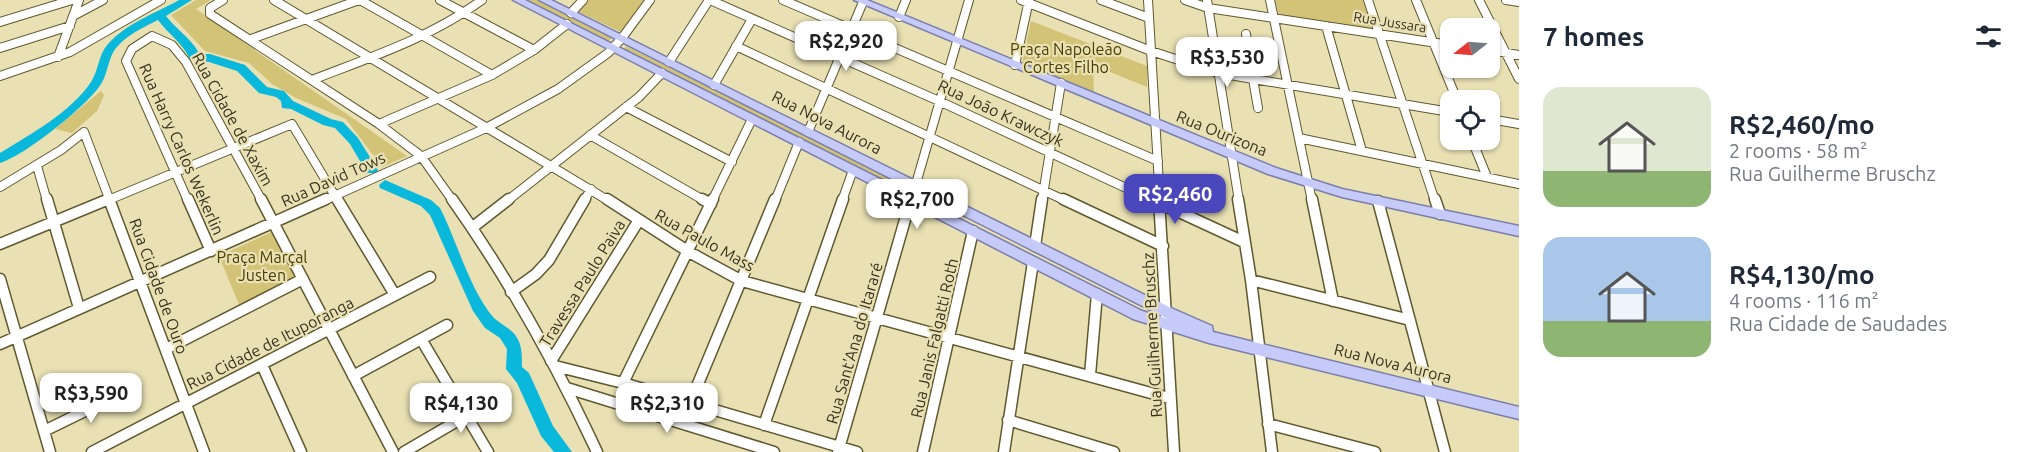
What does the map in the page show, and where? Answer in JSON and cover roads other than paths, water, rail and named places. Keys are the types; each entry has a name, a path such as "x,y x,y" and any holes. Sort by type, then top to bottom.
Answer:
{"main road":[{"name":"Rua Nova Aurora","path":"518,0 612,47 714,85 1035,246 1166,318 1258,349 1519,413"},
{"name":"Rua Nova Aurora","path":"544,0 621,38 752,119 1137,315 1166,318"},
{"path":"534,8 541,7 544,0"},
{"name":"Rua Ourizona","path":"861,1 1230,154 1310,184 1519,231"},
{"path":"546,14 548,8 555,5"}],"street":[{"path":"0,22 72,0"},
{"path":"58,57 79,0"},
{"path":"74,16 103,0"},
{"path":"0,76 74,50 160,0"},
{"path":"223,0 210,8 208,11 210,14 379,124 421,156 472,227 511,292 567,388 597,452"},
{"name":"Rua Paulo Mass","path":"273,0 591,189 689,252 742,281 1169,398"},
{"path":"250,39 360,0 492,75"},
{"path":"440,0 534,50"},
{"path":"312,80 423,35 466,13 482,0"},
{"path":"571,14 583,0"},
{"name":"Rua David Tows","path":"0,344 486,128 564,87 588,70 621,38 650,0"},
{"path":"472,227 626,107 665,67 710,0"},
{"name":"Rua João Krawczyk","path":"710,0 939,101 1244,242"},
{"path":"783,0 1158,161"},
{"path":"899,17 906,0"},
{"name":"Rua Sant'Ana do Itararé","path":"839,449 969,0"},
{"path":"1101,0 1149,18"},
{"name":"Rua Guilherme Bruschz","path":"1148,0 1161,203 1169,398 1174,452"},
{"name":"Rua Jussara","path":"1185,0 1274,18 1440,43"},
{"path":"1270,0 1333,301"},
{"path":"1368,0 1440,214"},
{"path":"1416,0 1453,90"},
{"path":"1479,0 1519,79"},
{"path":"1506,0 1519,2"},
{"path":"808,132 861,1"},
{"path":"1015,65 1026,1 1151,51 1218,73 1253,76 1288,85 1440,110"},
{"path":"1208,4 1251,280 1272,452"},
{"path":"714,85 752,19"},
{"path":"379,124 492,75 534,50 567,24"},
{"path":"0,48 70,26"},
{"path":"1326,26 1362,151"},
{"path":"1246,34 1258,108"},
{"name":"Rua Cidade de Xaxim","path":"152,36 172,45 186,62 393,452"},
{"name":"Rua Harry Carlos Wekerlin","path":"152,36 139,43 127,55 126,61 211,251"},
{"path":"736,46 1163,246"},
{"path":"1500,52 1519,55"},
{"path":"1215,56 1251,62"},
{"path":"1035,246 1061,83"},
{"path":"728,106 738,97"},
{"path":"626,107 732,162"},
{"path":"623,383 752,119"},
{"path":"1500,121 1519,124"},
{"path":"0,244 292,124 394,295"},
{"name":"Rua Cidade de Ouro","path":"37,166 84,132 204,452"},
{"path":"590,135 711,204"},
{"path":"1299,138 1519,184"},
{"path":"690,403 799,142"},
{"path":"1476,150 1487,177"},
{"path":"0,187 37,166 80,308"},
{"path":"764,424 853,170"},
{"path":"511,292 536,274 549,260 591,189"},
{"path":"1378,201 1445,452"},
{"name":"Travessa Paulo Paiva","path":"553,364 639,220"},
{"name":"Rua Janis Falgatti Roth","path":"923,452 973,231"},
{"path":"1004,452 1034,262"},
{"name":"Rua Cidade de Ituporanga","path":"92,452 429,277"},
{"path":"0,279 50,452"},
{"path":"166,348 303,279"},
{"path":"1251,280 1410,321"},
{"path":"1090,375 1097,294"},
{"path":"353,376 447,325"},
{"path":"421,339 488,452"},
{"path":"553,364 764,424 839,449 857,452"},
{"path":"262,365 301,452"},
{"path":"567,388 774,452"},
{"path":"44,431 126,391"},
{"path":"404,452 505,393"},
{"path":"1008,420 1114,452"},
{"path":"1268,424 1370,451"}],"waterway":[{"path":"0,159 79,103 97,82 109,49 120,38 187,0"},
{"path":"161,16 172,31 193,50 194,57 210,58 241,68 263,90 280,94 287,100 286,105 293,105 327,122 339,125 354,141 372,170"},
{"path":"385,185 426,203 435,212 478,307 490,324 505,334 515,348 514,369 523,378 547,431 564,452"}],"park label":[{"name":"Praça Napoleão Cortes Filho","path":"1066,58"},
{"name":"Praça Marçal Justen","path":"262,266"}]}
